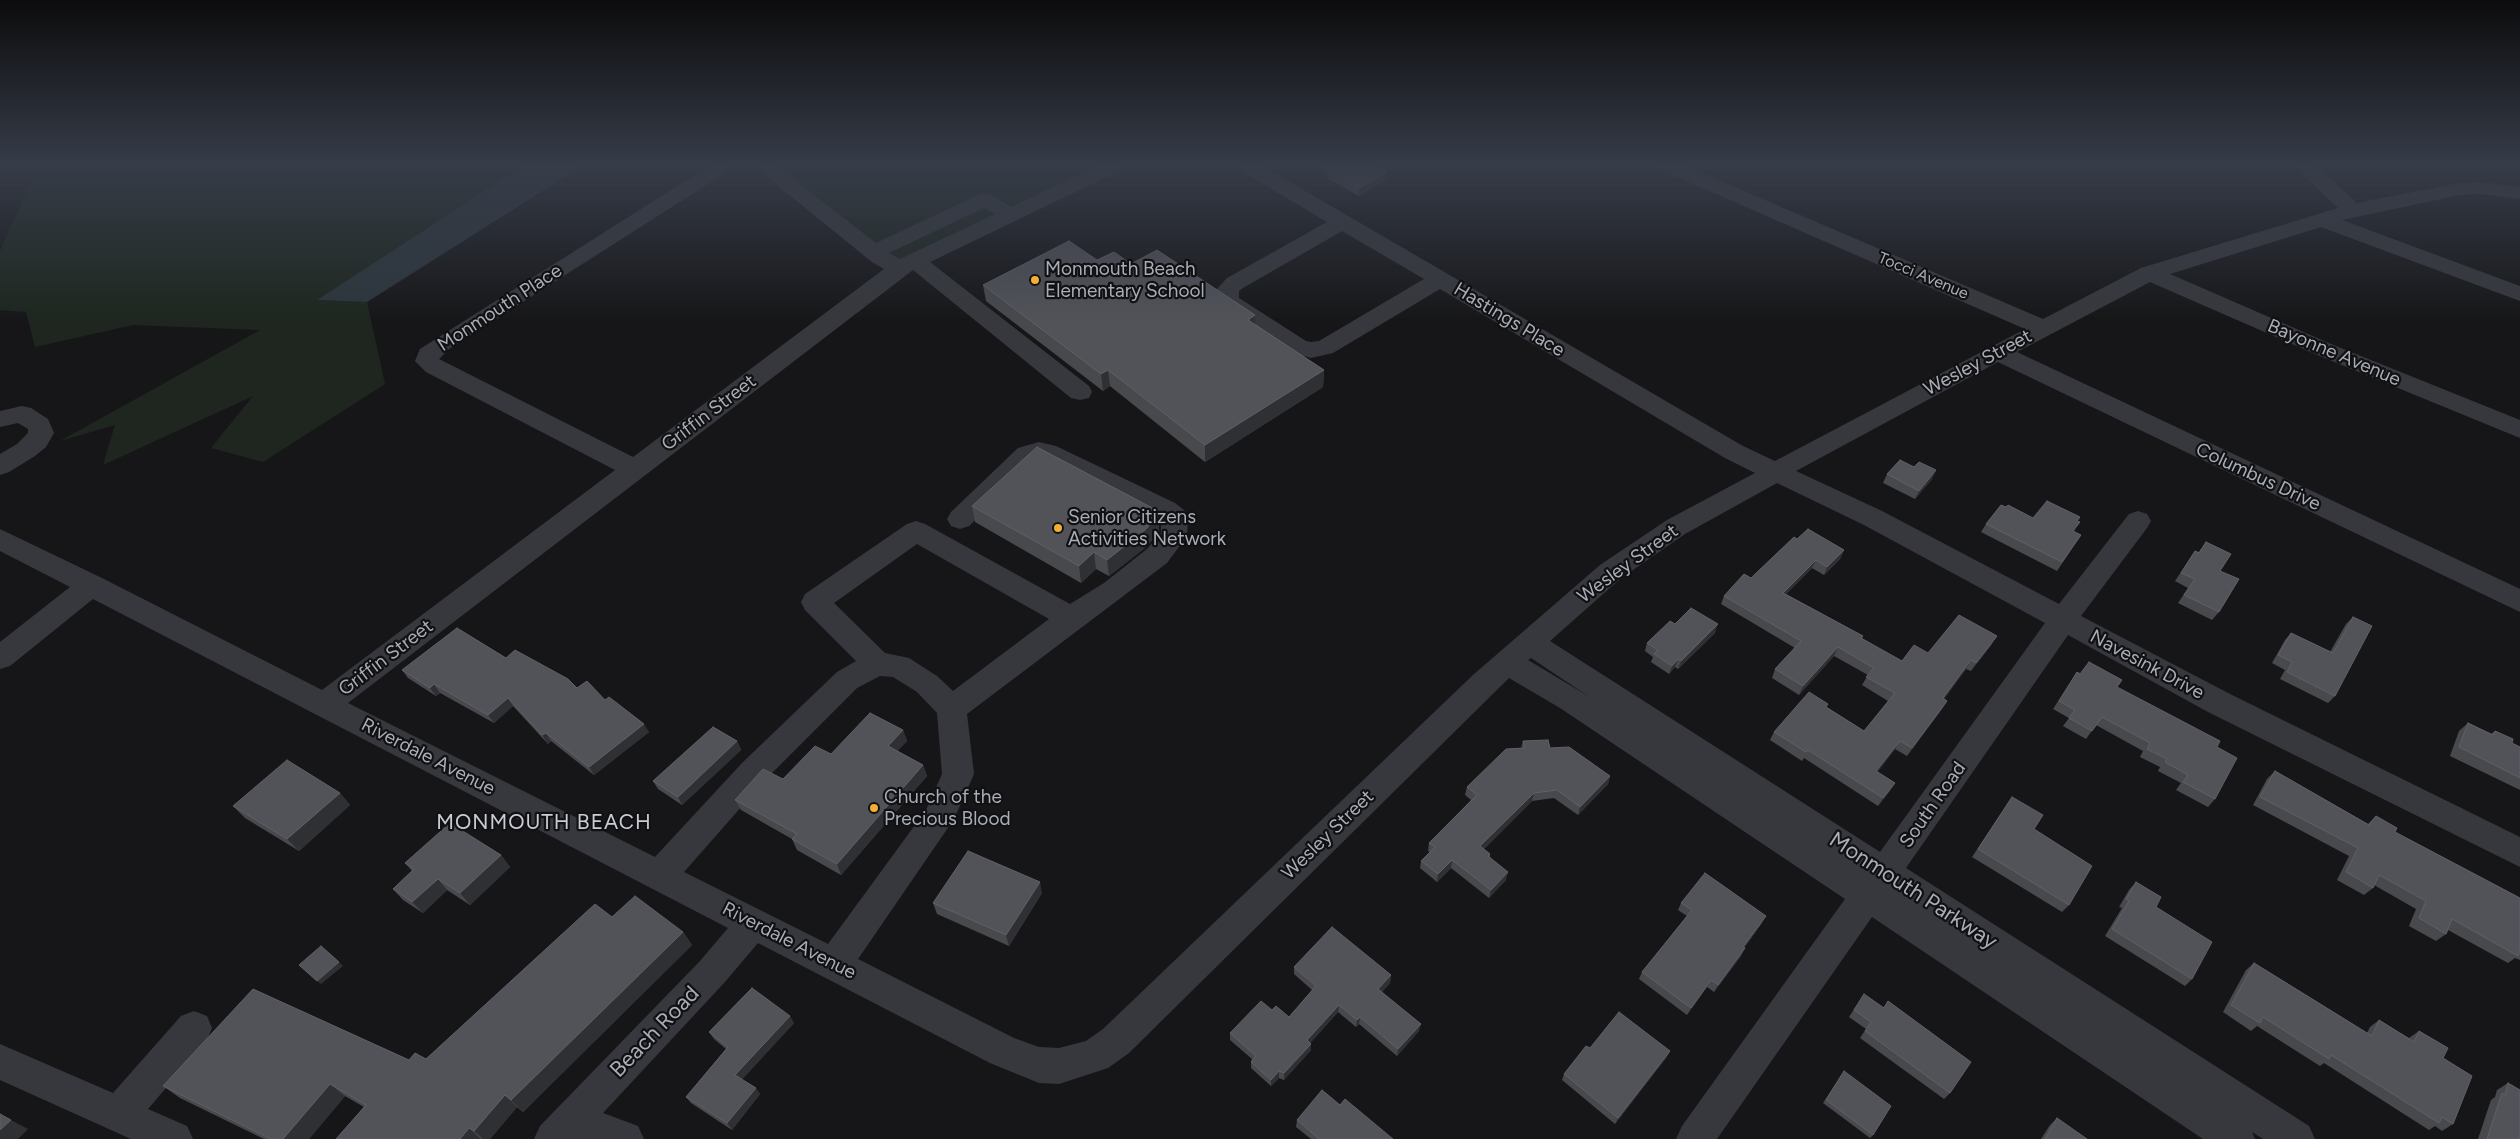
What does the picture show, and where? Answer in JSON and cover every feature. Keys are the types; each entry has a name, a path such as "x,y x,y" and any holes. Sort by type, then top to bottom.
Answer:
{"street":[{"name":"Monmouth Place","path":"636,470 528,413 434,367 427,361 428,354 441,344 642,217"},
{"path":"830,217 874,252 907,264 1080,392"},
{"path":"874,252 947,217"},
{"name":"Griffin Street","path":"325,704 907,264 1005,217"},
{"name":"Hastings Place","path":"1334,217 1734,452 1777,472"},
{"name":"Tocci Avenue","path":"1787,217 2044,328"},
{"name":"Wesley Street","path":"1074,1063 1094,1056 1116,1041 1518,653 1610,572 1649,543 1996,352 2149,273 2331,217"},
{"path":"2322,220 2520,294"},
{"path":"1342,222 1235,283 1228,289 1228,301 1298,347 1311,350 1324,348 1440,279"},
{"name":"Bayonne Avenue","path":"2149,273 2323,349 2520,430"},
{"name":"Columbus Drive","path":"1996,352 2520,601"},
{"path":"0,419 22,414 38,425 41,433 37,440 26,450 0,466"},
{"path":"952,708 1071,618 1114,590 1157,556 1174,536 1175,517 1166,510 1055,456 1039,451 1027,454 960,519"},
{"name":"Navesink Drive","path":"1777,472 1872,518 2218,703 2520,853"},
{"name":"South Road","path":"1695,1139 2062,621 2138,521"},
{"path":"877,664 815,602 916,531 1071,618"},
{"name":"Riverdale Avenue","path":"0,539 754,922 1003,1051 1039,1065 1059,1066 1074,1063"},
{"path":"0,658 92,585"},
{"name":"Monmouth Parkway","path":"1518,653 1571,700 1876,885 2198,1095 2296,1139"},
{"path":"660,875 754,771 847,680 877,664 898,666 927,684 952,708 958,774 938,819 834,964"},
{"name":"Beach Road","path":"562,1129 712,972 754,922"},
{"path":"119,1114 194,1028"},
{"path":"0,1062 174,1139"},
{"name":"Monmouth Parkway","path":"2198,1095 2236,1139"},
{"path":"562,1129 625,1139"}],"shaded area":[{"path":"15,217 445,217 318,300 367,302 385,384 263,462 211,448 253,396 103,465 115,425 60,441 260,330 133,325 35,347 26,312 0,310 0,251"},
{"path":"444,217 501,217 367,302 317,300"},
{"path":"833,217 1000,217 890,269"}],"building":[{"path":"1069,241 1097,260 1114,252 1131,264 1157,250 1255,315 1248,320 1324,370 1205,445 1108,370 1101,374 983,285"},
{"path":"1037,447 1158,511 1158,516 1145,530 1107,560 1094,552 1079,566 972,506"},
{"path":"1900,460 1914,467 1919,462 1936,470 1919,491 1887,474"},
{"path":"2047,501 2080,517 2077,521 2080,522 2073,531 2081,535 2062,562 1986,524 2001,505 2006,507 2008,505 2033,518"},
{"path":"1808,529 1844,550 1827,567 1816,560 1783,593 1863,636 1861,638 1902,661 1914,645 1928,653 1959,615 1997,636 1976,663 1971,660 1943,698 1947,701 1912,748 1900,741 1876,771 1895,783 1883,798 1808,750 1806,752 1774,732 1809,692 1828,704 1826,707 1864,731 1895,693 1866,677 1874,668 1838,647 1803,686 1775,669 1801,641 1724,596 1744,574 1751,578 1794,537 1797,539"},
{"path":"2206,542 2231,554 2220,571 2239,579 2219,612 2184,595 2195,579 2181,573 2195,551 2199,553"},
{"path":"1691,608 1718,624 1681,661 1678,659 1672,666 1654,654 1658,650 1647,643 1670,621 1675,624"},
{"path":"2353,617 2372,626 2335,696 2287,672 2292,662 2278,655 2291,633 2333,653"},
{"path":"457,628 506,658 515,650 568,679 577,688 587,681 605,700 609,697 644,724 589,767 546,733 542,735 508,698 488,715 434,684 430,688 402,670"},
{"path":"2089,662 2122,680 2117,687 2220,741 2217,747 2237,758 2215,799 2183,782 2188,775 2165,762 2167,759 2147,749 2150,743 2102,717 2092,731 2069,718 2075,710 2059,701 2077,672 2080,674"},
{"path":"870,713 903,730 888,746 923,765 837,864 792,839 797,834 735,800 763,769 783,779 815,746 831,754"},
{"path":"2468,723 2493,735 2495,731 2513,739 2512,743 2520,747 2520,778 2459,747"},
{"path":"713,727 737,741 678,797 653,781"},
{"path":"1548,740 1550,748 1569,747 1610,776 1580,807 1557,790 1534,793 1480,846 1490,854 1488,856 1508,872 1491,890 1452,860 1438,874 1421,861 1435,847 1429,843 1477,795 1467,787 1506,749 1525,748 1523,741"},
{"path":"287,760 340,793 287,839 233,806"},
{"path":"2275,771 2369,825 2376,816 2397,828 2395,832 2520,898 2520,950 2518,956 2452,919 2446,934 2419,918 2426,901 2379,875 2373,888 2346,872 2358,848 2260,797"},
{"path":"2012,797 2043,815 2034,829 2092,866 2069,905 1978,849"},
{"path":"450,823 501,855 460,893 438,879 412,902 393,889 414,869 405,863"},
{"path":"968,851 1040,882 1006,935 933,903"},
{"path":"1705,873 1766,916 1718,985 1711,980 1691,1008 1642,972 1692,910 1681,903"},
{"path":"2136,882 2161,897 2156,907 2212,942 2192,979 2112,929 2129,901 2126,899"},
{"path":"635,896 683,932 511,1100 505,1095 474,1131 469,1128 460,1139 336,1139 366,1105 330,1084 283,1139 271,1139 163,1086 253,989 409,1060 415,1053 426,1059 595,904 612,917"},
{"path":"1332,927 1391,975 1378,989 1421,1024 1398,1049 1360,1017 1357,1020 1339,1005 1307,1040 1311,1044 1284,1073 1279,1071 1271,1080 1251,1062 1256,1056 1230,1033 1261,1001 1272,1010 1276,1006 1289,1017 1316,986 1294,967"},
{"path":"321,946 339,962 317,981 299,965"},
{"path":"2254,963 2372,1036 2379,1020 2414,1042 2419,1031 2448,1048 2443,1058 2472,1076 2453,1124 2442,1117 2439,1123 2331,1055 2329,1059 2263,1017 2260,1023 2231,1005"},
{"path":"752,988 790,1016 735,1075 756,1088 727,1123 686,1097 728,1047 709,1032"},
{"path":"1864,994 1884,1008 1888,1001 1971,1062 1950,1093 1865,1031 1871,1022 1854,1010"},
{"path":"1619,1012 1670,1051 1618,1118 1564,1074 1586,1046 1590,1048"},
{"path":"1844,1071 1891,1106 1873,1135 1826,1100"},
{"path":"2508,1083 2520,1090 2520,1139 2487,1139 2502,1093 2505,1095"},
{"path":"1322,1090 1340,1105 1345,1099 1393,1139 1319,1139 1297,1120"},
{"path":"0,1114 11,1120 0,1130"},
{"path":"2057,1118 2087,1139 2045,1139"}],"place":[{"name":"Monmouth Beach Elementary School","path":"1035,280"},
{"name":"Senior Citizens Activities Network","path":"1058,528"},
{"name":"Church of the Precious Blood","path":"874,808"}],"district":[{"name":"MONMOUTH BEACH","path":"544,823"}]}
